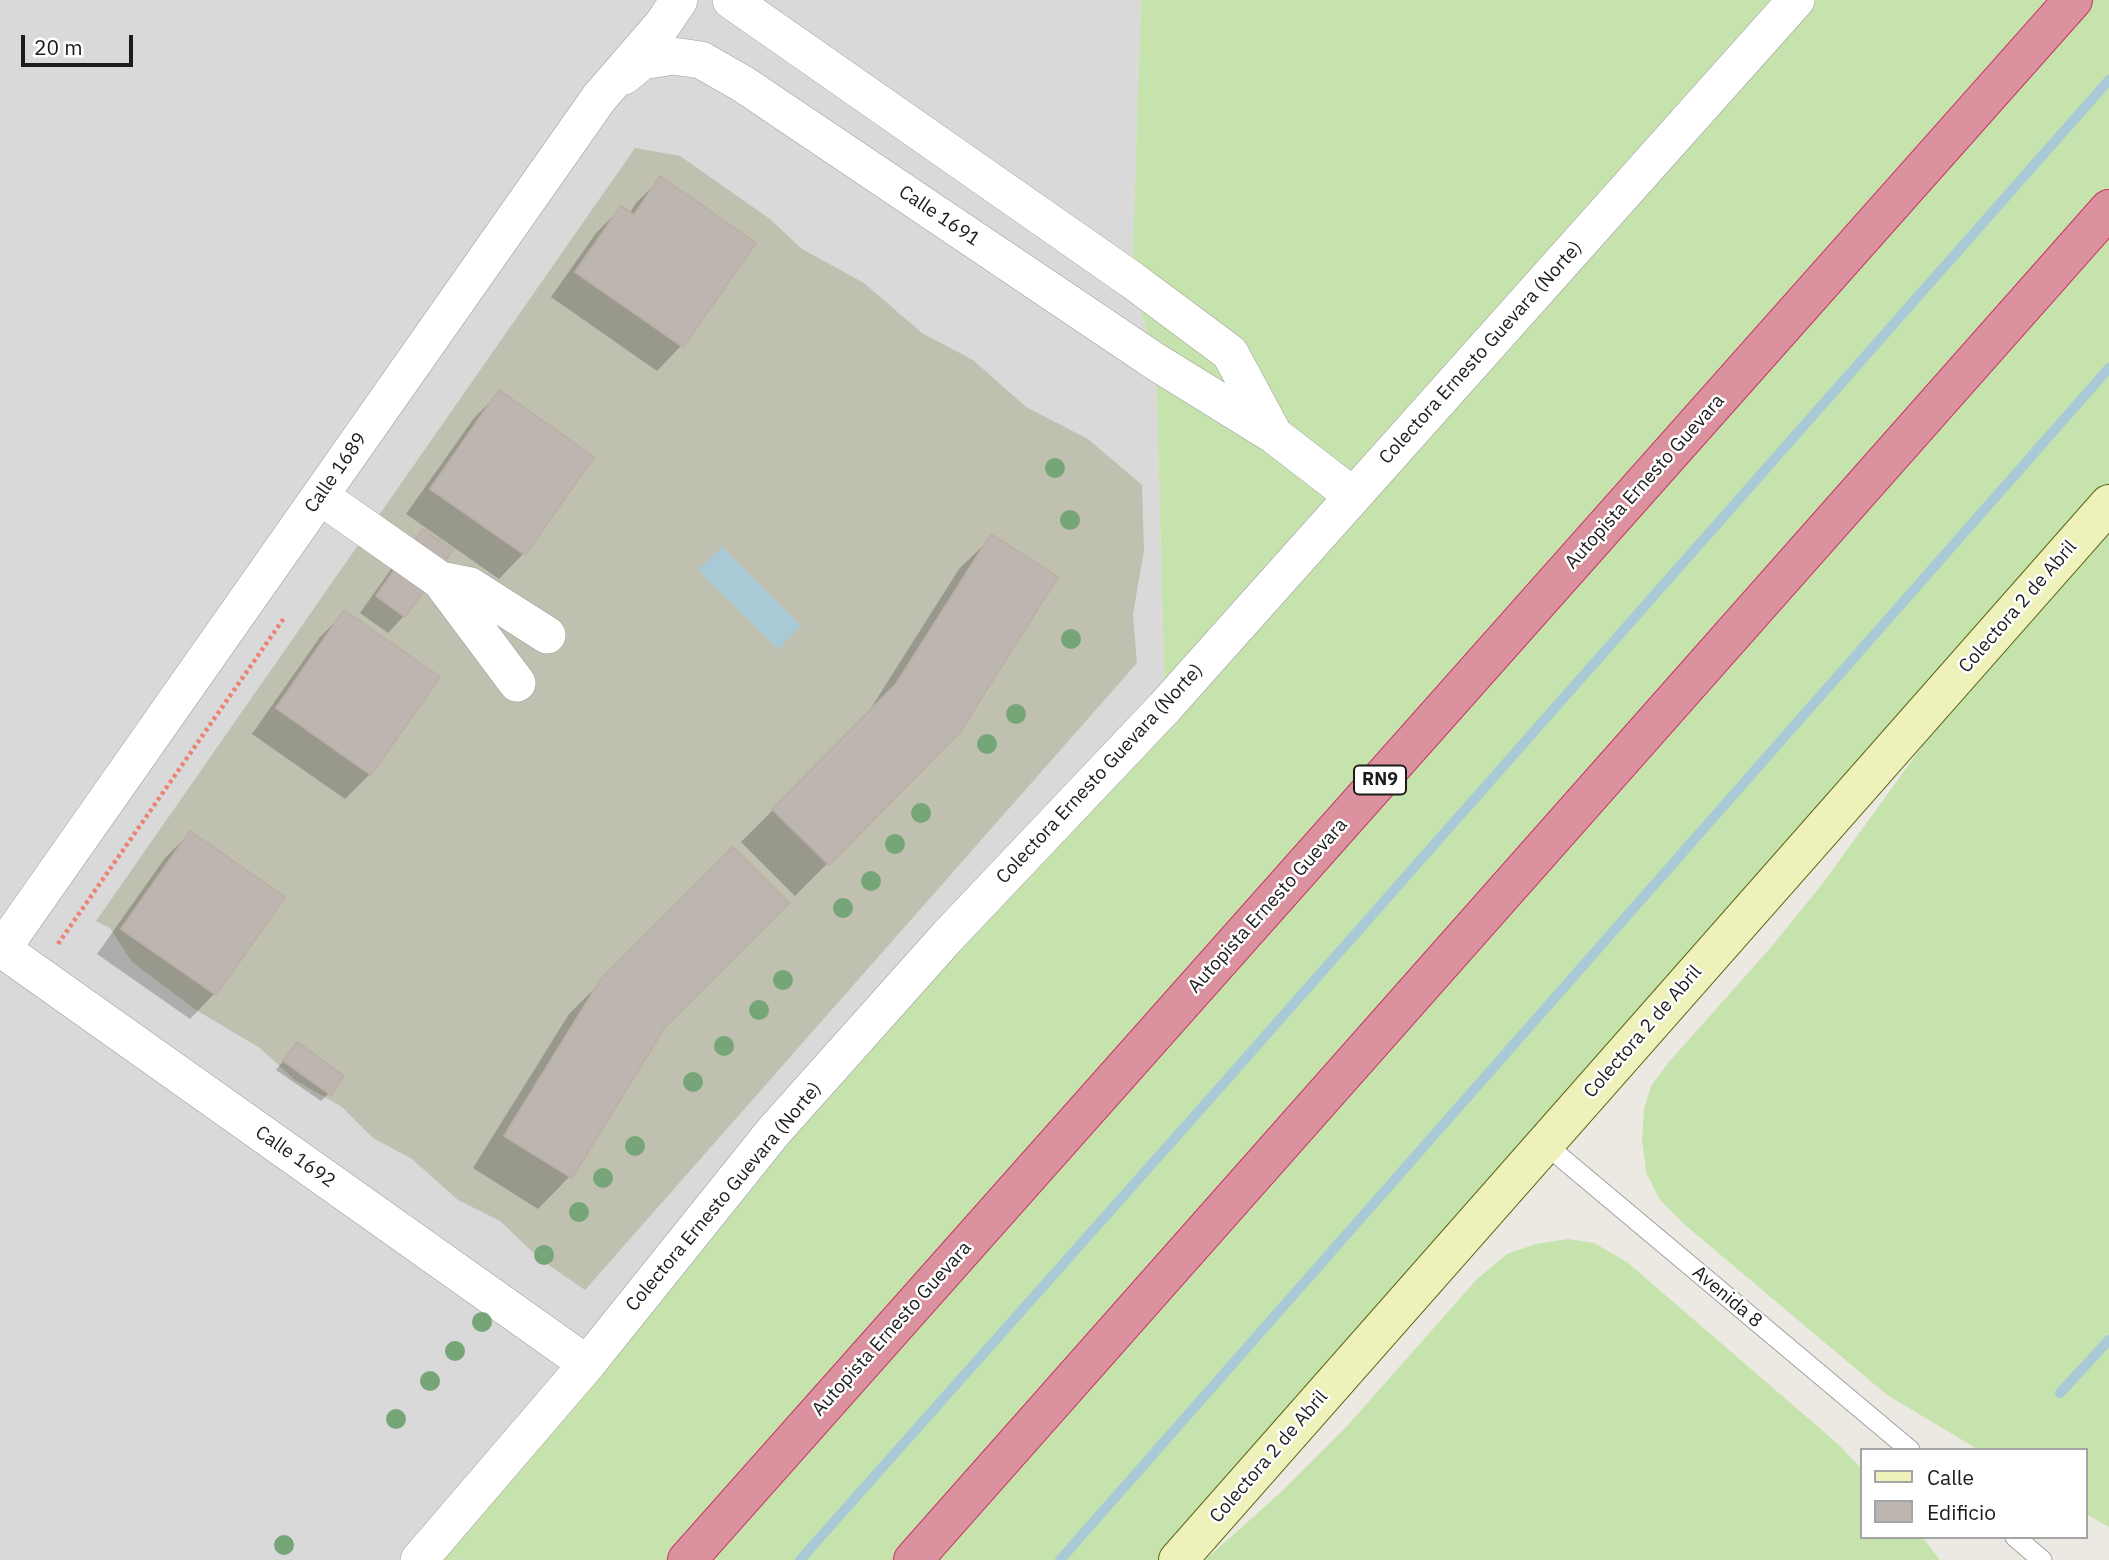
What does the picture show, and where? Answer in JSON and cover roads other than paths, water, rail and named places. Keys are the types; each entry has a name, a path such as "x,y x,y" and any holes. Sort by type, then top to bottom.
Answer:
{"highway":[{"name":"Autopista Ernesto Guevara","path":"687,1560 2073,0"},
{"path":"913,1560 2109,209"}],"main road":[{"name":"Colectora 2 de Abril","path":"1178,1560 2109,504"}],"street":[{"name":"Calle 1689","path":"1,951 599,98 663,24 679,0"},
{"name":"Calle 1691","path":"731,0 1121,272 1230,352 1273,435"},
{"name":"Colectora Ernesto Guevara (Norte)","path":"419,1560 587,1364 793,1111 948,936 1174,697 1796,0"},
{"name":"Calle 1691","path":"599,98 642,61 673,56 701,60 743,84 1156,362 1273,435 1353,496"},
{"path":"320,496 440,580 517,683"},
{"path":"440,580 470,586 547,635"},
{"name":"Calle 1692","path":"1,951 587,1364"}],"lane":[{"name":"Avenida 8","path":"1545,1144 1908,1448"},
{"path":"2016,1539 2042,1560"}],"water":[{"path":"722,547 801,626 778,649 698,570"}],"waterway":[{"path":"800,1560 2109,80"},
{"path":"1060,1560 2109,368"},
{"path":"2060,1393 2109,1340"}]}
